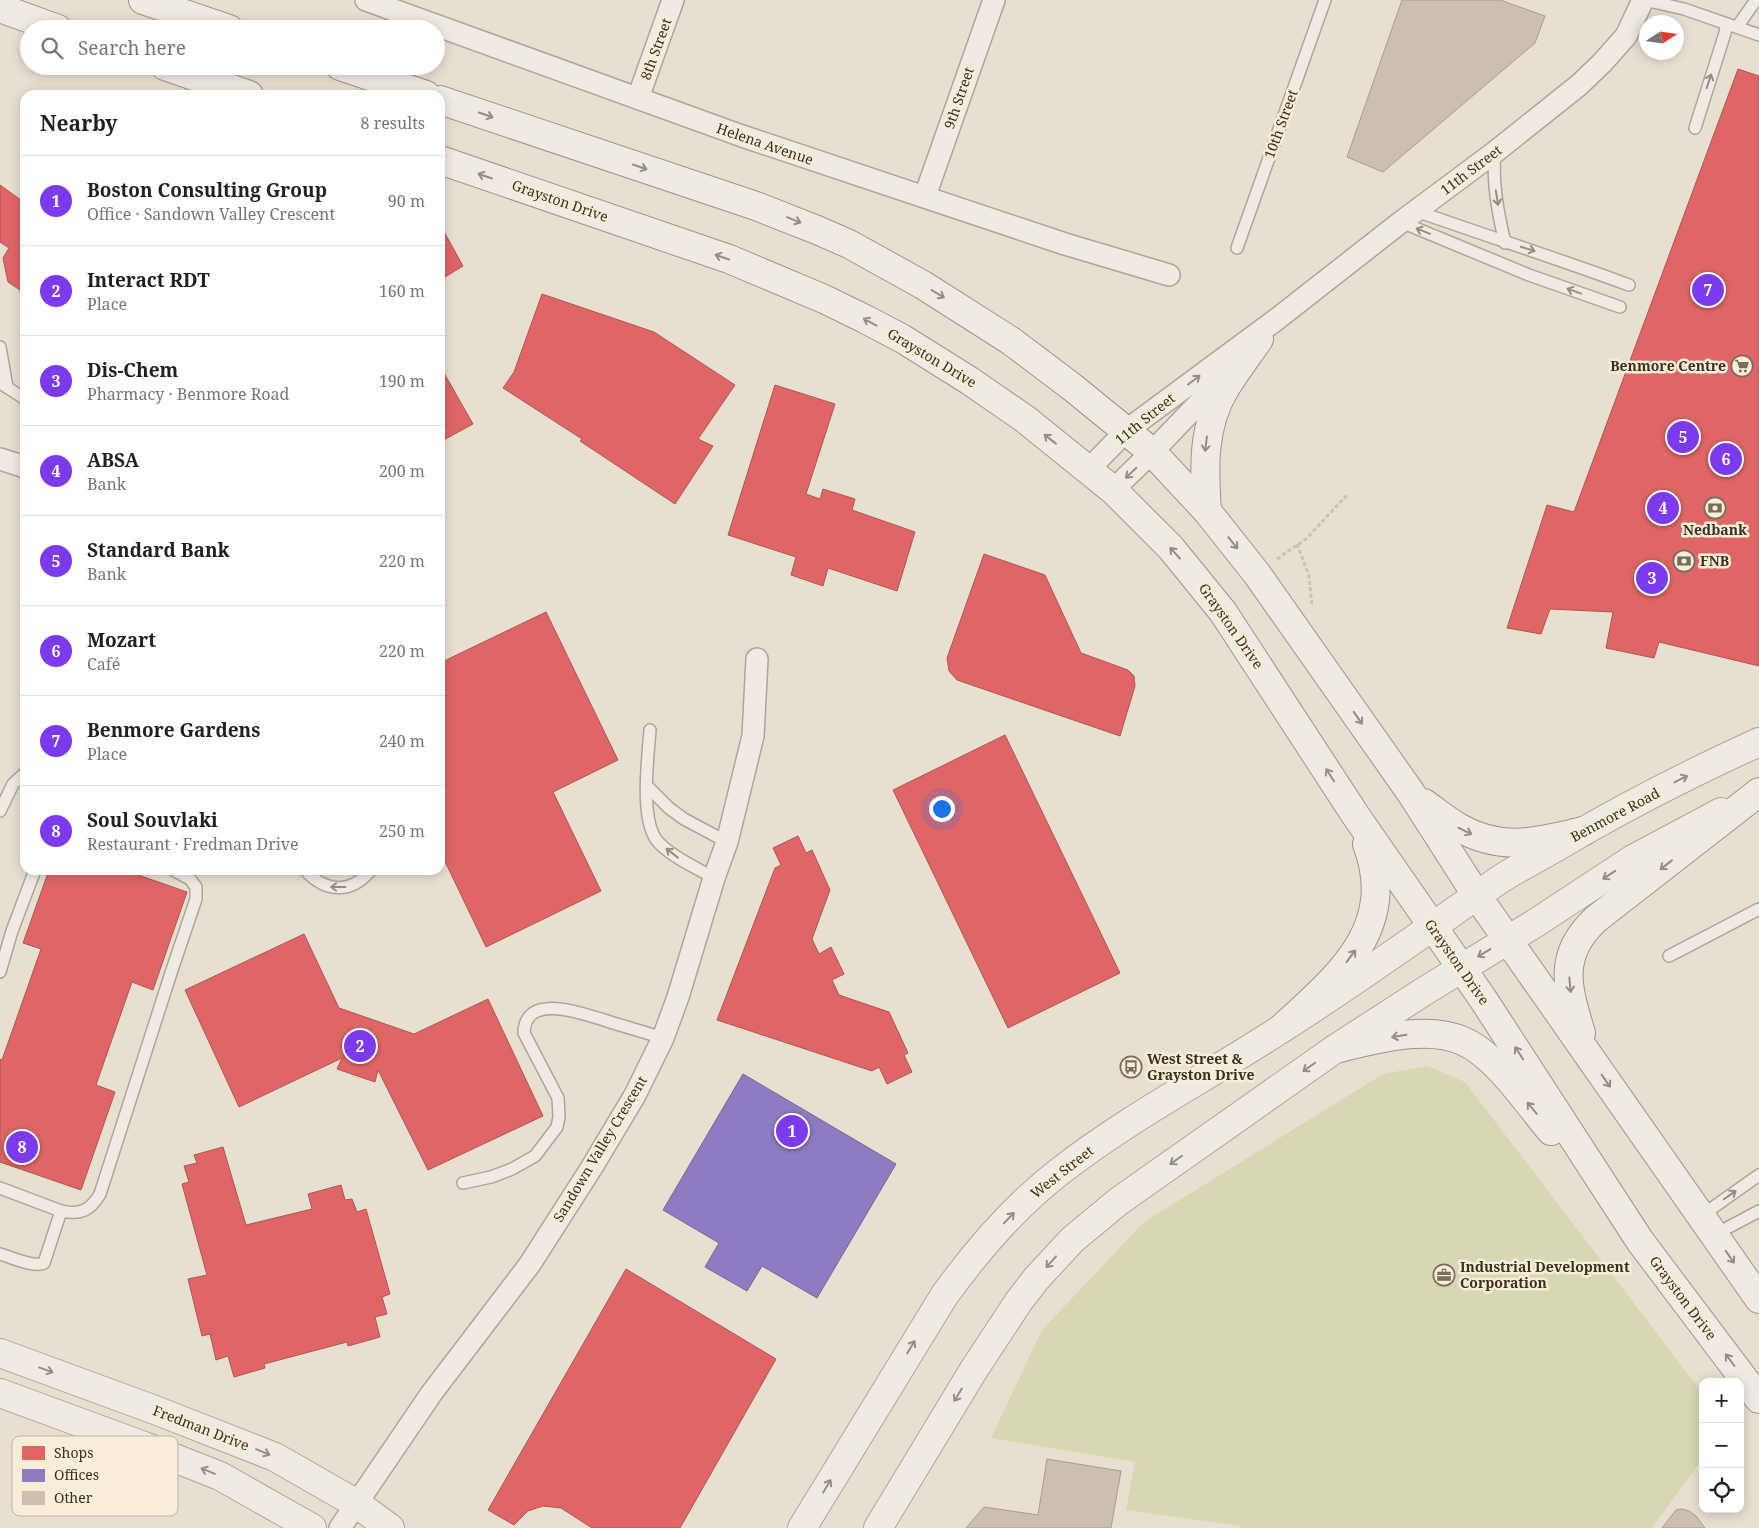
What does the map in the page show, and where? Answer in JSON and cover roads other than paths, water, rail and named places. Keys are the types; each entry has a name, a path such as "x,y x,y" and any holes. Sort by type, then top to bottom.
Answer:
{"main road":[{"path":"143,0 202,20"},
{"path":"0,8 33,20"},
{"path":"191,75 235,90"},
{"path":"367,75 411,90"},
{"path":"445,102 756,206 849,244 923,285 975,317 1072,387 1152,452 1207,511 1258,574 1411,793 1507,940 1759,1299"},
{"name":"Grayston Drive","path":"445,162 728,259 824,299 903,339 970,381 1025,420 1113,490 1171,548 1223,612 1356,816 1483,999 1640,1241 1759,1399"},
{"path":"1207,511 1204,463 1210,421 1226,387 1260,339"},
{"name":"Benmore Road","path":"1432,926 1501,879 1584,831 1722,759 1759,742"},
{"path":"878,1528 988,1346 1019,1301 1056,1256 1088,1225 1118,1201 1334,1049 1461,967 1534,924 1633,859 1759,792"},
{"path":"1587,1054 1570,991 1568,970 1570,956 1578,939 1596,919 1759,792"},
{"path":"1411,793 1458,827 1472,834 1495,841 1521,844 1584,831"},
{"path":"1281,1029 1337,974 1370,925 1376,900 1376,878 1370,851 1356,816"},
{"name":"West Street","path":"802,1528 939,1302 962,1271 1010,1216 1058,1172 1094,1146 1281,1029 1400,950 1432,926"},
{"path":"1334,1049 1387,1037 1423,1033 1462,1040 1477,1049 1491,1060 1510,1082 1640,1241"},
{"name":"Fredman Drive","path":"0,1353 192,1424 275,1457 357,1504 390,1528"},
{"path":"0,1393 117,1436"},
{"path":"178,1459 220,1476 312,1528"}],"street":[{"name":"Helena Avenue","path":"366,0 422,20"},
{"name":"8th Street","path":"638,98 673,0"},
{"name":"9th Street","path":"924,196 994,0"},
{"name":"11th Street","path":"1088,469 1127,430 1277,319 1495,152 1579,85 1626,36 1644,0"},
{"name":"Helena Avenue","path":"445,28 742,136 1065,244 1169,275"},
{"name":"11th Street","path":"1113,490 1152,452 1277,319"},
{"path":"0,459 20,465"},
{"name":"Sandown Valley Crescent","path":"340,1528 431,1394 530,1264 592,1168 634,1096 663,1038 678,997 714,878 727,842 753,736 757,659"}],"lane":[{"name":"10th Street","path":"1237,248 1325,0"},
{"path":"1644,0 1684,9 1759,35"},
{"path":"1695,128 1725,33 1756,0"},
{"path":"1495,152 1494,184 1506,243"},
{"path":"1409,216 1556,258 1629,285"},
{"path":"1409,216 1529,275 1620,307"},
{"path":"0,347 4,385 20,396"},
{"path":"650,730 647,786 648,822 657,841 676,857 714,878"},
{"path":"0,811 12,784 20,777"},
{"path":"647,786 669,808 684,819 727,842"},
{"path":"0,972 12,931 33,875"},
{"path":"0,1188 71,1213 86,1210 94,1204 100,1194 196,899 196,887 190,879 183,875"},
{"path":"309,875 325,886 337,888 350,886 362,880 366,875"},
{"path":"1669,956 1759,909"},
{"path":"463,1183 512,1170 535,1156 557,1127 559,1117 558,1098 524,1032 524,1022 530,1014 550,1008 570,1010 663,1038"},
{"path":"1707,1226 1759,1175"},
{"path":"0,1254 34,1264 40,1265 44,1263 61,1211"},
{"path":"1707,1226 1759,1211"}],"place":[{"name":"Benmore Gardens","path":"1708,290"},
{"name":"Benmore Centre","path":"1742,366"},
{"name":"Standard Bank","path":"1683,437"},
{"name":"Mozart","path":"1726,459"},
{"name":"ABSA","path":"1663,508"},
{"name":"Nedbank","path":"1715,508"},
{"name":"FNB","path":"1684,561"},
{"name":"Dis-Chem","path":"1652,578"},
{"name":"Interact RDT","path":"360,1046"},
{"name":"West Street & Grayston Drive","path":"1131,1067"},
{"name":"Boston Consulting Group","path":"792,1131"},
{"name":"Soul Souvlaki","path":"22,1147"},
{"name":"Industrial Development Corporation","path":"1444,1275"}]}
